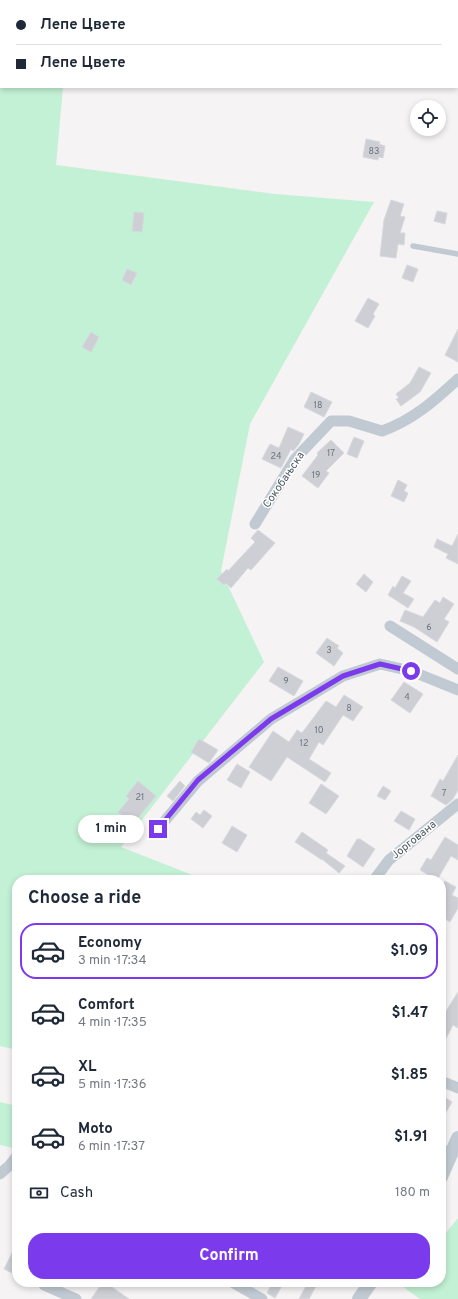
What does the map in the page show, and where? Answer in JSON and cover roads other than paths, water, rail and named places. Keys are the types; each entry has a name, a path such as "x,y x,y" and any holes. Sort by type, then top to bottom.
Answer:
{"street":[{"name":"Сокобањска","path":"255,524 296,459 331,421 349,421 382,431 414,416 426,408 458,379"},
{"path":"390,626 458,669"},
{"path":"158,829 198,780 271,719 343,676 380,664 411,671 458,690"},
{"name":"Јоргована","path":"378,875 389,860 458,804"},
{"path":"446,1083 458,1088"},
{"path":"446,1152 458,1138"},
{"path":"0,1174 12,1162"},
{"path":"50,1287 76,1299"},
{"path":"241,1287 262,1299"},
{"path":"359,1299 367,1287"}],"lane":[{"path":"413,246 458,254"}]}
